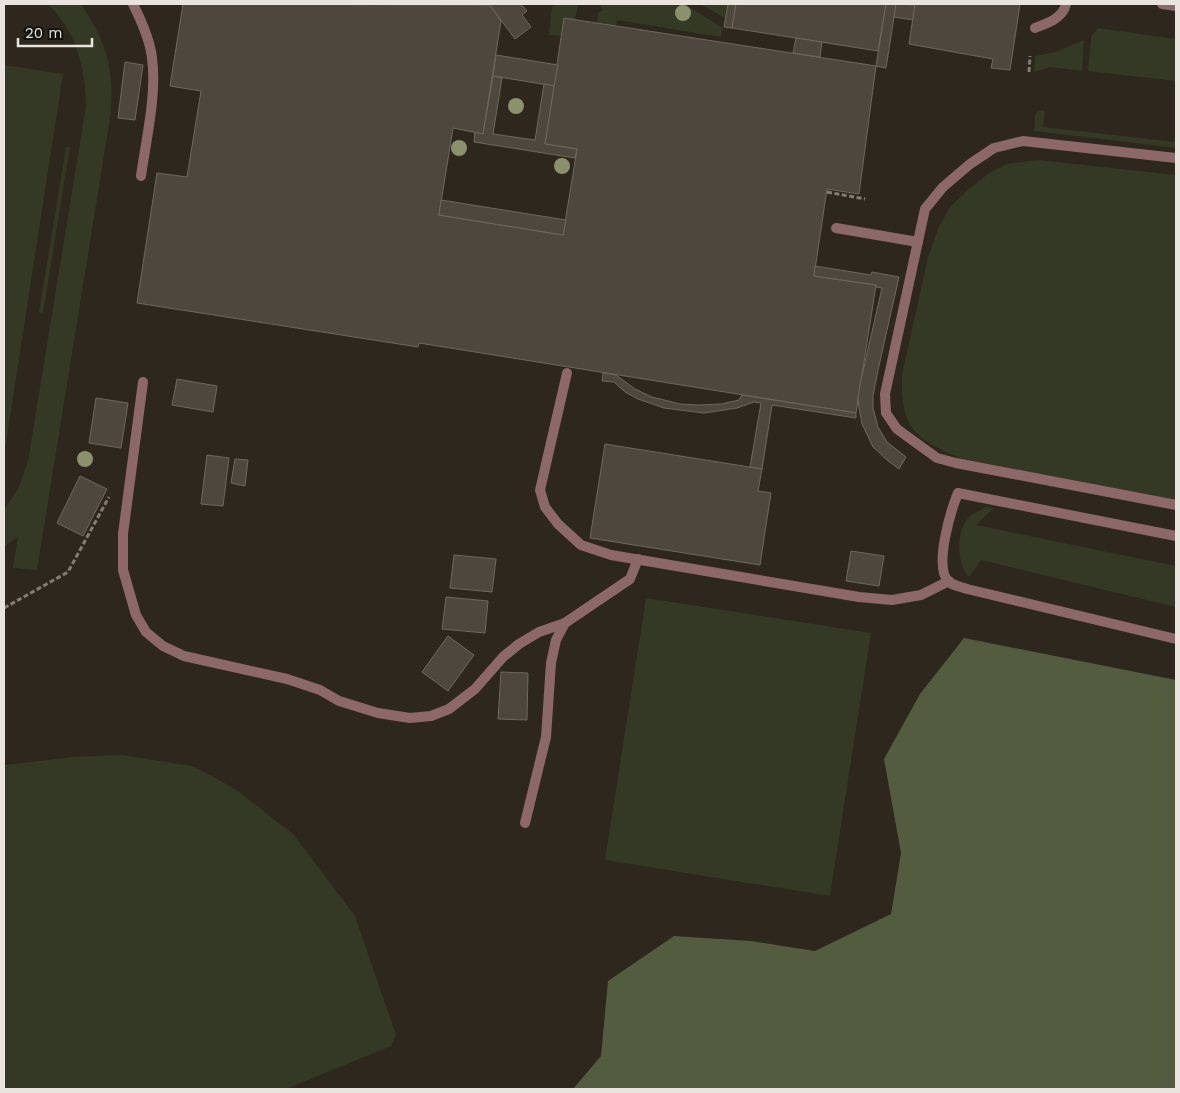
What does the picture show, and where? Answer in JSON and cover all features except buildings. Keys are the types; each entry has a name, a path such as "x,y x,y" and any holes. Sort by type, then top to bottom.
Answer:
{"street":[{"path":"133,4 141,21 152,57 153,86 141,176"},
{"path":"1035,28 1051,21 1064,11 1066,4"},
{"path":"1162,4 1176,6"},
{"path":"1176,158 1023,141 994,148 970,164 943,187 925,209 885,394 886,413 897,429 937,458 1176,505"},
{"path":"836,228 918,242"},
{"path":"567,373 540,488 545,507 558,524 581,544 611,555 859,597 892,600 920,595 949,581"},
{"path":"143,382 123,534 123,570 136,615 146,632 163,646 184,656 287,679 320,690 339,701 378,713 410,718 431,716 449,709 475,689 503,657 519,644 539,632 565,623 630,579 638,559"},
{"path":"1176,536 958,492 946,533 943,554 943,572 949,581 967,589 1176,639"},
{"path":"525,823 546,737 551,663 556,640 565,623"}],"path":[{"path":"1029,72 1030,56"},
{"path":"827,192 865,198"},
{"path":"4,608 68,572 112,491"}],"green space":[{"path":"47,4 81,4 92,21 108,60 111,85 111,112 37,570 13,568 18,536 4,547 4,510 18,489 28,461 86,106 84,78 77,51 66,26"},
{"path":"556,4 578,4 575,20 562,36 549,35 552,6"},
{"path":"599,4 684,4 723,28 721,37 617,20 616,26 597,23 598,13 603,10"},
{"path":"700,4 728,4 725,18"},
{"path":"1098,28 1176,39 1176,81 1088,71 1091,37"},
{"path":"1084,40 1082,71 1050,67 1034,72 1035,56 1055,52"},
{"path":"4,65 63,74 4,456"},
{"path":"1038,111 1045,111 1043,127 1176,142 1176,148 1034,131 1035,115"},
{"path":"66,147 70,147 43,313 39,312"},
{"path":"1038,160 1176,175 1176,502 960,458 921,437 907,419 902,393 902,375 928,257 939,226 951,206 989,173 1007,164"},
{"path":"986,507 994,508 976,525 1176,566 1176,607 981,560 969,577 960,558 960,537 968,518"},
{"path":"646,598 871,633 830,896 605,860"},
{"path":"964,638 1176,680 1176,1089 573,1089 601,1056 608,981 674,936 751,941 815,951 891,914 901,853 884,759 920,694"},
{"path":"121,755 192,766 238,791 294,835 355,916 396,1035 391,1046 286,1089 4,1089 4,765 74,757"}]}
